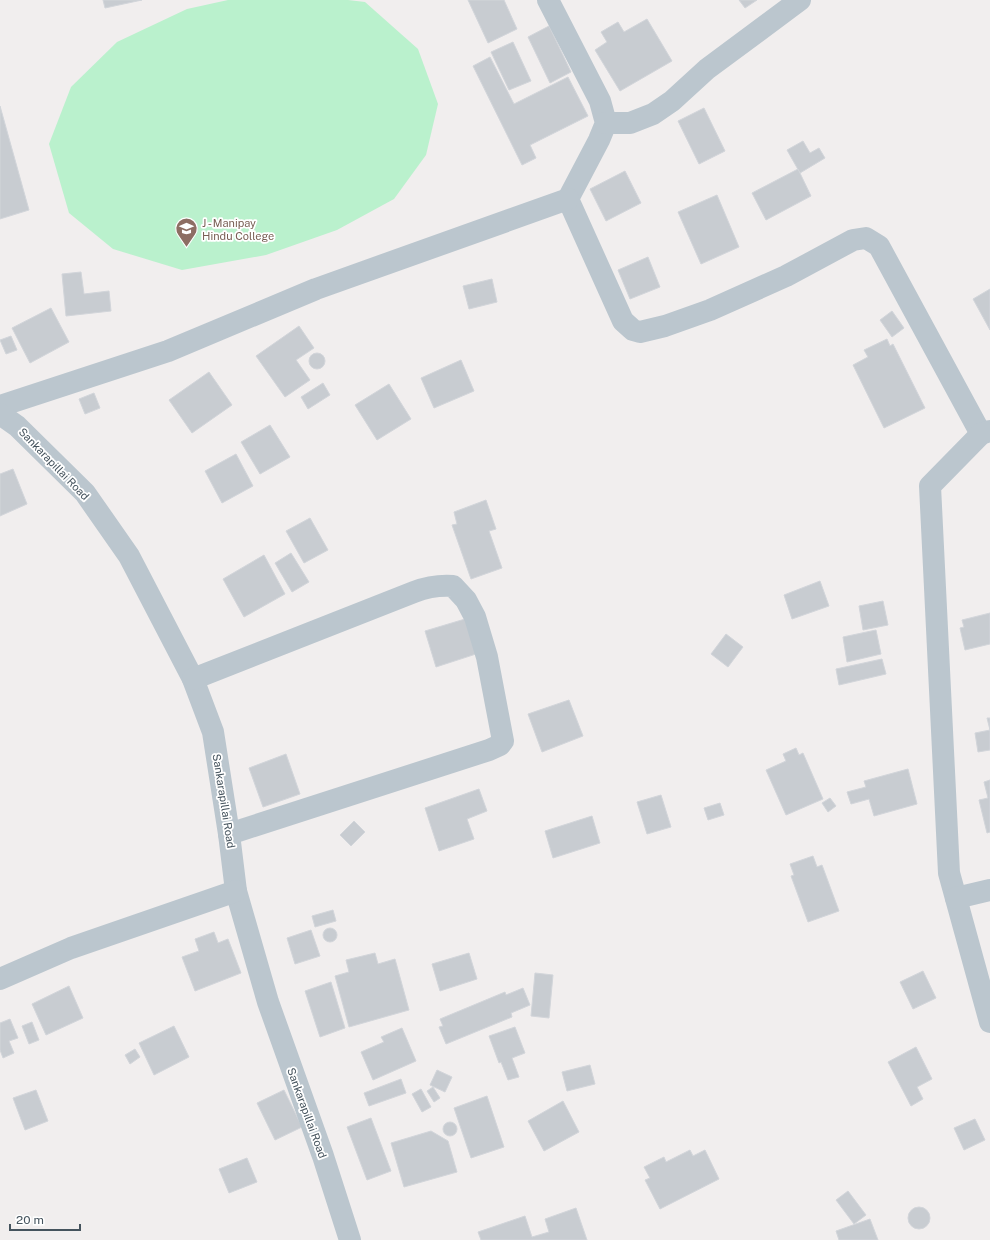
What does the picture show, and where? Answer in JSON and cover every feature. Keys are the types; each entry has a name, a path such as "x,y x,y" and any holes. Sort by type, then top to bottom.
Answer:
{"street":[{"path":"0,406 168,351 316,289 568,199 606,123 600,101 548,0"},
{"path":"606,123 630,123 652,114 672,101 707,69 800,0"},
{"path":"568,199 623,320 633,330 640,332 665,326 710,310 786,276 853,240 866,238 879,246 986,432 930,486 949,873 990,1022"},
{"name":"Sankarapillai Road","path":"0,414 17,426 85,493 129,556 193,679 213,732 229,834 236,891 268,1002 323,1156 350,1240"},
{"path":"193,679 414,592 430,586 442,585 453,586 466,600 475,617 487,657 503,741 500,745 229,834"},
{"path":"956,898 990,890"},
{"path":"0,979 71,948 236,891"}],"green space":[{"path":"228,0 348,0 365,2 418,49 438,104 426,155 394,199 337,230 266,255 182,270 113,249 69,213 49,144 71,87 117,42 187,9"}],"building":[{"path":"103,0 142,0 105,8"},
{"path":"468,0 504,0 517,29 488,43"},
{"path":"739,0 757,0 745,8"},
{"path":"647,19 672,61 620,91 595,50 607,42 601,32 618,22 624,32"},
{"path":"549,26 571,72 550,83 528,37"},
{"path":"513,42 531,81 509,90 491,52"},
{"path":"490,57 514,104 568,77 588,116 530,145 536,158 522,165 473,66"},
{"path":"0,106 29,210 0,219"},
{"path":"704,108 725,151 699,164 678,121"},
{"path":"803,141 810,153 819,148 825,158 800,173 787,150"},
{"path":"798,169 811,196 766,220 752,193"},
{"path":"625,171 641,203 606,221 590,189"},
{"path":"717,195 739,247 701,264 678,212"},
{"path":"648,257 660,287 630,299 618,270"},
{"path":"81,272 84,294 109,291 111,311 66,316 62,274"},
{"path":"492,279 497,302 469,309 463,286"},
{"path":"990,289 990,330 973,299"},
{"path":"51,308 69,342 30,363 12,328"},
{"path":"892,311 904,328 892,337 880,320"},
{"path":"299,326 314,348 296,360 310,380 285,397 256,356"},
{"path":"11,336 17,350 6,354 0,340"},
{"path":"887,339 890,346 893,344 925,408 884,428 853,365 868,357 864,350"},
{"path":"314,353 320,353 325,358 323,367 320,369 314,369 309,364 309,358"},
{"path":"461,360 474,391 434,408 421,378"},
{"path":"209,372 232,405 192,433 169,400"},
{"path":"323,383 330,395 308,409 301,397"},
{"path":"389,384 411,419 377,440 355,405"},
{"path":"94,393 100,408 85,414 79,399"},
{"path":"270,425 290,457 260,474 241,442"},
{"path":"236,454 253,486 222,503 205,471"},
{"path":"13,469 27,504 0,516 0,474"},
{"path":"486,500 496,529 489,531 502,568 471,579 452,525 457,524 454,512"},
{"path":"310,518 328,550 304,563 286,531"},
{"path":"291,553 309,582 292,592 275,563"},
{"path":"264,555 285,594 244,617 223,579"},
{"path":"820,581 829,606 792,619 784,595"},
{"path":"883,601 888,625 863,630 859,606"},
{"path":"990,613 990,644 965,650 960,628 964,627 962,620"},
{"path":"465,619 476,654 436,667 425,631"},
{"path":"876,630 881,654 847,662 843,637"},
{"path":"726,634 743,647 728,667 711,654"},
{"path":"882,659 886,674 839,685 836,669"},
{"path":"569,700 583,736 542,752 528,714"},
{"path":"987,718 990,718 990,730"},
{"path":"990,730 990,750 978,752 975,733"},
{"path":"796,748 799,755 803,753 823,799 786,815 766,770 786,761 783,754"},
{"path":"286,754 300,794 263,807 249,768"},
{"path":"908,769 917,804 874,816 869,799 851,804 847,792 866,787 864,781"},
{"path":"990,780 990,832 987,833 979,800 988,798 984,782"},
{"path":"479,789 487,811 467,819 474,839 439,851 425,808"},
{"path":"661,795 671,827 647,834 637,802"},
{"path":"830,798 836,806 828,812 822,803"},
{"path":"720,803 724,815 708,820 704,808"},
{"path":"592,816 600,843 553,858 545,831"},
{"path":"354,821 365,832 351,846 340,835"},
{"path":"813,856 817,867 822,865 839,911 808,922 791,876 794,875 790,864"},
{"path":"333,910 336,921 315,927 312,916"},
{"path":"327,928 333,928 337,932 337,938 333,942 327,942 323,938 323,932"},
{"path":"311,930 320,956 295,964 287,938"},
{"path":"214,932 218,943 228,939 241,973 195,991 182,957 199,951 195,939"},
{"path":"375,953 378,964 395,959 409,1010 349,1027 335,976 349,972 346,960"},
{"path":"469,953 477,979 440,991 432,964"},
{"path":"923,971 936,998 913,1009 900,982"},
{"path":"535,973 553,975 549,1018 531,1016"},
{"path":"331,982 345,1028 320,1037 305,991"},
{"path":"69,986 83,1018 46,1035 32,1004"},
{"path":"523,988 530,1005 511,1013 512,1017 446,1044 439,1027 443,1026 440,1019 505,992 506,995"},
{"path":"10,1019 18,1038 9,1041 14,1053 3,1058 0,1050 0,1023"},
{"path":"32,1022 39,1040 29,1044 22,1026"},
{"path":"174,1026 189,1057 154,1075 139,1043"},
{"path":"515,1027 525,1053 512,1058 519,1077 508,1080 501,1062 499,1063 489,1036"},
{"path":"402,1028 416,1061 373,1080 361,1052 384,1042 381,1037"},
{"path":"916,1047 932,1079 917,1087 923,1099 911,1106 888,1062"},
{"path":"135,1049 140,1057 130,1064 125,1055"},
{"path":"590,1065 595,1084 567,1091 562,1072"},
{"path":"437,1070 452,1077 445,1092 430,1085"},
{"path":"401,1079 406,1093 369,1106 364,1093"},
{"path":"433,1087 440,1098 434,1102 427,1091"},
{"path":"421,1089 431,1107 422,1112 412,1094"},
{"path":"36,1090 48,1121 25,1130 13,1098"},
{"path":"284,1090 302,1127 275,1140 257,1103"},
{"path":"487,1096 504,1147 471,1158 454,1108"},
{"path":"563,1101 579,1132 544,1151 528,1121"},
{"path":"371,1118 391,1171 367,1180 347,1127"},
{"path":"975,1119 985,1140 964,1150 954,1128"},
{"path":"447,1122 453,1122 457,1126 457,1132 453,1136 447,1136 443,1132 443,1126"},
{"path":"431,1131 448,1141 457,1172 404,1187 391,1143"},
{"path":"690,1150 693,1156 705,1150 719,1179 660,1209 645,1180 650,1178 644,1167 664,1157 666,1162"},
{"path":"247,1158 257,1182 229,1193 219,1169"},
{"path":"848,1191 866,1215 854,1224 836,1200"},
{"path":"919,1207 927,1210 930,1218 927,1226 919,1229 911,1226 908,1218 911,1210"},
{"path":"576,1208 587,1240 481,1240 478,1232 525,1216 532,1237 549,1232 545,1219"},
{"path":"870,1219 878,1240 839,1240 836,1231"}],"place":[{"name":"J - Manipay Hindu College","path":"186,248"}]}
